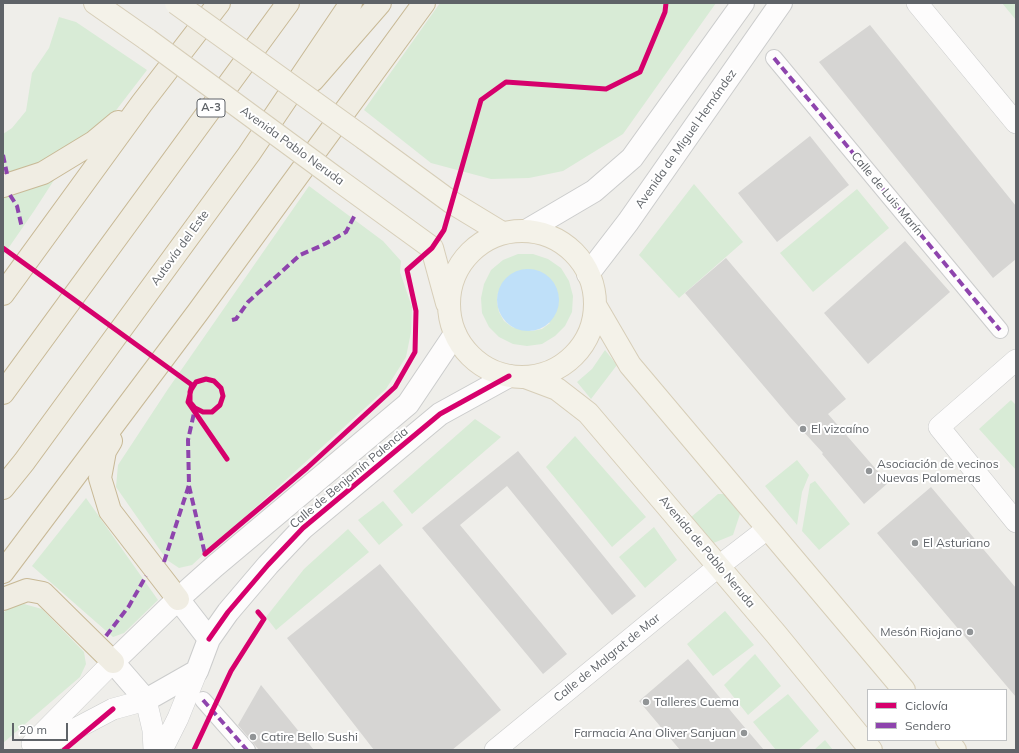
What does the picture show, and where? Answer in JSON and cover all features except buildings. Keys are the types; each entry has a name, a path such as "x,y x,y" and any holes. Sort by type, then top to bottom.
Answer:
{"highway":[{"path":"3,294 142,103 218,3"},
{"name":"A-3","path":"3,393 288,3"},
{"name":"Autovía del Este","path":"3,488 24,462 249,154 351,3"},
{"path":"249,154 380,3"},
{"path":"3,572 198,312 424,3"},
{"path":"3,186 43,173 56,166 94,142 142,103"},
{"path":"178,599 110,511 100,478 105,451 198,312"},
{"path":"3,599 27,590 43,593 113,662"}],"main road":[{"name":"Avenida Pablo Neruda","path":"95,3 148,40 432,248 452,325"},
{"path":"176,3 451,202 502,234"},
{"path":"452,325 449,295 455,274 466,256 483,242 502,234 526,231 546,235 564,244 578,257 588,274 594,289 595,305 591,327 581,346 566,362 546,373 517,377"},
{"path":"595,305 630,365 903,689"},
{"name":"Avenida de Pablo Neruda","path":"452,325 464,349 477,362 492,371 557,389 588,413 719,566 871,750"},
{"path":"948,741 955,750"}],"street":[{"path":"526,231 594,192 632,158 743,3"},
{"name":"Avenida de Miguel Hernández","path":"588,274 628,222 781,3"},
{"path":"917,3 1016,123"},
{"name":"Calle de Luis Marín","path":"774,58 1000,330"},
{"name":"Calle de Benjamín Palencia","path":"113,662 178,599 408,404 452,325"},
{"path":"1016,360 939,428 1016,522"},
{"name":"Calle de Benjamín Palencia","path":"162,750 178,718 209,639 228,612 268,565 303,528 440,414 517,377"},
{"name":"Calle de Malgrat de Mar","path":"495,750 719,566 767,529"},
{"path":"178,599 209,639"},
{"path":"26,750 113,662 146,700 153,730 154,750"},
{"path":"34,750 113,709 146,700 197,671"},
{"path":"203,700 247,750"}],"green space":[{"path":"440,3 716,3 623,134 563,171 529,178 491,179 431,163 364,110"},
{"path":"1002,3 1016,3 1016,20"},
{"path":"59,17 76,22 147,70 104,126 38,164 3,176 3,134 12,128 26,111 32,73 49,48"},
{"path":"56,177 34,211 3,256 3,197"},
{"path":"694,184 743,242 679,298 639,255"},
{"path":"309,186 383,241 401,261 400,272 412,307 411,332 406,357 386,389 192,565 179,568 167,560 116,487 118,465 168,389"},
{"path":"857,189 889,228 813,292 780,253"},
{"path":"518,254 533,254 548,259 561,268 569,281 573,296 572,312 565,326 555,336 542,344 527,346 513,344 499,337 489,327 482,313 481,298 484,284 491,270 503,260","holes":["498,292 550,323 542,329 532,331 512,327 504,321 499,312 497,302"]},
{"path":"605,350 617,365 591,399 577,382 592,369"},
{"path":"1011,400 1016,405 1016,470 979,429"},
{"path":"475,419 501,437 412,514 393,491"},
{"path":"575,436 646,517 612,547 546,467"},
{"path":"797,460 809,475 802,492 797,525 765,486"},
{"path":"815,481 850,524 819,550 802,531 810,484"},
{"path":"718,494 726,494 740,514 733,535 711,544 690,518"},
{"path":"86,498 158,600 124,633 113,637 32,566"},
{"path":"383,501 403,525 379,545 358,520"},
{"path":"654,527 677,560 645,588 619,557"},
{"path":"348,529 369,552 276,630 266,617 304,569"},
{"path":"24,604 42,609 84,652 86,664 80,677 3,743 3,613 11,606"},
{"path":"725,611 754,645 713,676 687,644"},
{"path":"755,654 781,686 748,715 724,685"},
{"path":"788,694 819,731 798,750 776,750 753,722"},
{"path":"825,740 833,750 814,750"}],"water":[{"path":"522,269 534,269 550,278 557,288 559,300 557,312 550,322 534,331 522,331 511,326 502,317 497,306 497,294 502,283 511,274"}],"marked path":[{"path":"774,58 1000,330"},
{"path":"3,155 7,174"},
{"path":"10,195 17,206 22,228"},
{"path":"232,320 236,319 248,302 300,255 325,244 346,232 356,213"},
{"path":"164,562 189,485 188,440 194,413"},
{"path":"189,486 205,554"},
{"path":"106,636 129,606 146,576"},
{"path":"203,700 247,750"}],"cycle path":[{"path":"205,554 307,468 395,387 415,352 416,311 407,270 432,248 444,230 481,100 506,82 606,89 640,72 665,12 666,3"},
{"path":"3,248 192,385 190,392 190,402 195,408 203,412 212,412 220,405 223,396 221,388 214,381 206,379 196,382 191,390 188,402 227,459"},
{"path":"209,639 228,612 268,565 303,528 440,414 509,376"},
{"path":"194,750 231,671 264,619 258,612"},
{"path":"64,750 113,709"}],"place":[{"name":"El vizcaíno","path":"803,429"},
{"name":"Asociación de vecinos Nuevas Palomeras","path":"869,471"},
{"name":"El Asturiano","path":"915,543"},
{"name":"Mesón Riojano","path":"970,632"},
{"name":"Talleres Cuema","path":"646,702"},
{"name":"Farmacia Ana Oliver Sanjuan","path":"744,733"},
{"name":"Catire Bello Sushi","path":"253,737"}]}
